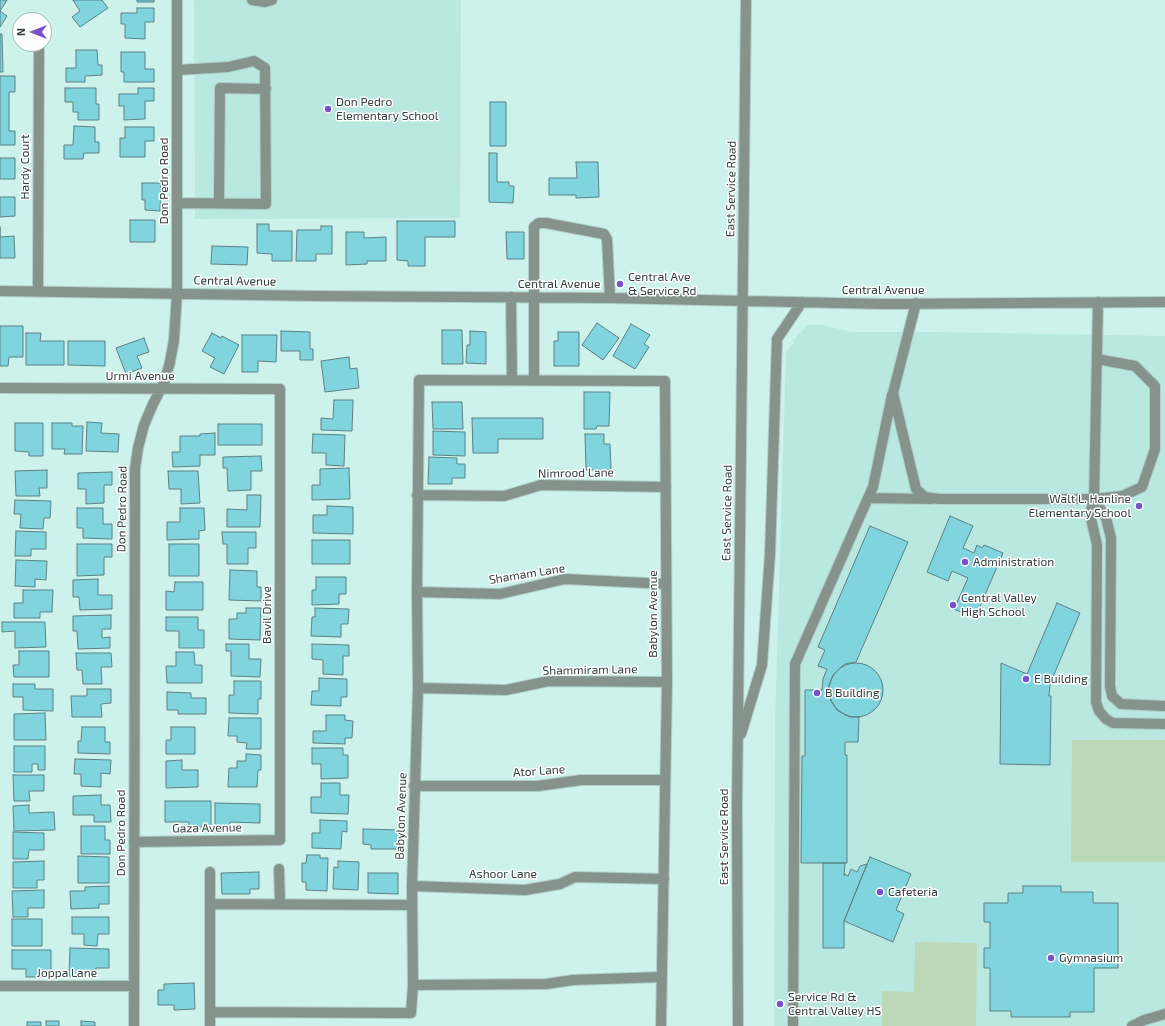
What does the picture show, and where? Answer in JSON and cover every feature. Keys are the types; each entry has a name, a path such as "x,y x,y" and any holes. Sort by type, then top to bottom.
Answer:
{"street":[{"name":"Don Pedro Road","path":"134,1026 135,469 138,448 144,425 161,389 170,362 174,340 177,293 177,0"},
{"path":"252,0 266,2 272,0"},
{"name":"East Service Road","path":"738,1026 738,746 746,0"},
{"name":"Hardy Court","path":"38,290 39,52"},
{"path":"177,70 228,67 254,60 266,68 266,204 177,203"},
{"path":"219,204 220,88 266,89"},
{"path":"534,380 534,227 539,223 546,223 604,234 607,239 610,298"},
{"name":"Central Avenue","path":"0,290 316,296 610,298 883,304 1165,302"},
{"path":"511,297 512,380"},
{"path":"738,746 762,665 770,554 777,339 802,302"},
{"path":"1098,302 1094,499 1090,514 1097,546 1096,702 1099,712 1113,723 1165,724"},
{"path":"793,1026 796,664 873,487 893,393 916,303"},
{"path":"868,498 1094,499 1122,496 1142,487 1155,449 1155,386 1135,366 1097,359"},
{"name":"Babylon Avenue","path":"210,1012 411,1013 413,985 412,886 414,786 418,688 417,495 419,380 665,381 667,682 660,1026"},
{"name":"Urmi Avenue","path":"0,388 280,389"},
{"name":"Bavil Drive","path":"280,389 280,840"},
{"path":"893,393 916,489 920,494 932,499"},
{"name":"Nimrood Lane","path":"417,495 504,496 541,484 666,487"},
{"path":"1094,499 1106,518 1111,538 1110,686 1112,696 1121,704 1165,706"},
{"name":"Shamam Lane","path":"417,592 500,594 565,579 666,584"},
{"name":"Shammiram Lane","path":"418,688 506,690 549,681 667,682"},
{"name":"Ator Lane","path":"414,786 538,786 581,780 665,780"},
{"name":"Gaza Avenue","path":"134,842 280,840"},
{"path":"279,869 280,904"},
{"path":"210,872 210,1026"},
{"name":"Ashoor Lane","path":"412,886 525,890 560,884 575,877 664,879"},
{"path":"210,904 412,905"},
{"path":"413,985 546,984 573,980 661,976"},
{"name":"Joppa Lane","path":"0,986 134,986"},
{"path":"1132,1026 1144,1020 1165,1014"}],"shaded area":[{"name":"Don Pedro Elementary School","path":"194,0 461,0 460,218 195,219"},
{"name":"Central Valley High School","path":"808,325 823,325 852,332 1165,336 1165,1026 774,1026 775,725 786,352 794,343 792,341"}],"green space":[{"path":"1072,740 1165,740 1165,862 1071,862"},
{"path":"915,942 977,943 976,1026 882,1026 882,991 914,992"}],"building":[{"path":"0,0 7,0 0,11"},
{"path":"73,0 102,0 108,8 80,27 72,17 80,11"},
{"path":"137,0 154,0 154,2 137,2"},
{"path":"137,8 154,8 154,22 145,22 145,39 125,38 125,24 121,24 121,13 137,13"},
{"path":"0,11 7,16 0,27"},
{"path":"0,34 2,34 3,72 0,72"},
{"path":"76,50 97,50 98,65 102,65 102,75 85,76 85,82 66,82 66,68 76,68"},
{"path":"121,52 145,52 145,69 154,69 154,82 124,82 124,72 121,72"},
{"path":"0,76 15,76 15,92 9,92 9,131 15,131 15,145 0,145"},
{"path":"65,88 96,88 96,104 99,104 99,120 78,120 78,112 73,112 73,102 65,102"},
{"path":"138,88 154,88 154,101 145,101 145,119 124,120 124,106 119,106 119,94 138,94"},
{"path":"490,102 506,102 506,146 490,146"},
{"path":"74,126 95,127 95,142 99,142 99,153 84,153 83,159 64,159 64,145 73,145"},
{"path":"125,127 154,127 154,141 145,141 145,157 120,157 120,138 125,138"},
{"path":"489,153 497,153 497,182 509,182 509,186 514,186 513,203 489,202"},
{"path":"0,158 15,158 15,179 0,179"},
{"path":"576,162 598,162 599,197 576,198 576,195 549,195 549,178 577,178"},
{"path":"142,183 161,183 160,211 145,210 145,200 142,200"},
{"path":"0,197 15,197 15,216 0,217"},
{"path":"130,220 155,220 155,242 130,242"},
{"path":"397,221 455,221 455,237 425,237 425,266 408,266 408,261 397,260"},
{"path":"257,224 269,224 269,231 292,231 292,261 272,261 272,254 257,253"},
{"path":"321,226 332,226 332,254 316,254 316,261 296,261 297,230 321,230"},
{"path":"346,232 364,232 364,238 386,237 386,261 367,261 367,264 346,265"},
{"path":"506,232 524,232 524,259 507,259"},
{"path":"14,236 15,258 0,258 0,237"},
{"path":"212,246 248,247 247,265 211,264"},
{"path":"597,323 619,338 603,360 582,345"},
{"path":"631,324 650,335 644,344 649,347 635,369 613,356"},
{"path":"0,326 23,326 23,357 9,357 8,366 0,366"},
{"path":"442,330 462,330 463,364 442,364"},
{"path":"281,331 310,332 310,349 313,349 313,360 300,360 300,351 281,351"},
{"path":"470,331 486,332 486,364 466,363 467,345 470,345"},
{"path":"558,332 579,332 579,366 554,366 554,341 558,341"},
{"path":"26,333 41,333 40,341 64,341 64,365 26,365"},
{"path":"212,333 221,338 222,336 239,345 224,374 210,367 215,358 202,351"},
{"path":"242,335 277,335 276,362 258,361 258,372 242,372"},
{"path":"144,338 149,352 137,356 142,368 126,374 116,348"},
{"path":"68,341 105,341 105,366 68,365"},
{"path":"349,357 350,369 357,368 359,388 325,392 321,361"},
{"path":"584,392 610,392 609,426 597,426 596,429 584,429"},
{"path":"334,400 353,400 352,431 321,430 321,418 333,419"},
{"path":"432,402 462,402 463,429 433,429"},
{"path":"472,418 543,418 543,439 498,439 498,453 473,453"},
{"path":"87,422 102,423 101,433 119,434 118,452 86,451"},
{"path":"15,423 43,423 43,456 29,456 29,452 15,451"},
{"path":"52,423 72,423 72,426 83,426 82,454 64,454 65,449 52,449"},
{"path":"218,424 262,424 262,445 218,445"},
{"path":"433,431 465,432 465,456 433,455"},
{"path":"215,433 215,455 200,455 200,466 173,467 172,452 180,452 180,436 200,436 200,434"},
{"path":"313,434 345,435 344,466 326,465 326,453 312,453"},
{"path":"585,434 604,434 604,444 610,444 611,470 586,470"},
{"path":"261,456 262,471 251,471 251,490 228,491 227,468 223,468 223,457"},
{"path":"429,457 457,458 457,464 465,464 465,478 452,478 452,484 428,484"},
{"path":"349,468 350,499 312,500 312,485 320,485 320,469"},
{"path":"47,470 47,488 39,488 40,496 16,496 15,471"},
{"path":"168,471 198,471 200,503 181,504 181,489 169,489"},
{"path":"112,472 112,485 104,485 104,503 86,504 86,489 78,489 78,473"},
{"path":"247,495 261,495 260,527 227,527 227,509 247,510"},
{"path":"15,500 51,501 50,518 44,518 43,529 20,528 21,514 14,514"},
{"path":"327,506 353,507 353,534 313,533 313,515 327,515"},
{"path":"77,508 103,508 103,524 112,524 112,539 83,538 83,528 77,528"},
{"path":"180,508 204,508 205,530 199,531 199,539 167,540 167,522 180,522"},
{"name":"Administration","path":"950,516 973,526 963,548 974,553 977,545 982,548 984,545 1003,553 975,618 954,609 968,578 952,571 948,581 927,572"},
{"name":"B Building","path":"870,526 908,542 856,662 845,664 833,675 828,690 831,701 837,710 850,717 859,717 858,742 845,742 845,755 847,755 847,863 801,863 802,756 805,756 805,690 822,690 823,679 827,669 818,666 825,650 818,647"},
{"path":"16,531 46,532 46,549 31,549 31,556 15,556"},
{"path":"222,532 256,532 256,548 248,548 248,564 227,564 227,544 223,544"},
{"path":"312,540 350,540 350,564 312,564"},
{"path":"77,544 112,544 112,557 104,557 104,575 77,576"},
{"path":"169,544 199,544 199,576 169,576"},
{"path":"16,560 47,561 46,580 35,579 35,587 15,586"},
{"path":"230,570 257,571 257,587 261,587 261,601 229,600"},
{"path":"316,577 346,577 346,594 339,594 339,604 312,605 312,590 316,590"},
{"path":"98,579 98,595 112,595 112,609 80,610 79,597 73,597 73,580"},
{"path":"175,582 203,582 203,610 166,610 166,591 174,592"},
{"path":"23,590 53,590 52,612 40,612 40,618 14,618 14,603 23,603"},
{"name":"E Building","path":"1057,603 1080,613 1050,684 1050,765 1000,764 1001,663 1027,674"},
{"path":"246,608 261,608 260,640 229,639 229,619 237,619 237,613 246,613"},
{"path":"315,608 349,609 348,624 341,624 341,637 311,636 312,617 315,617"},
{"path":"111,615 111,629 102,629 102,638 110,637 110,648 78,649 77,631 73,631 73,616"},
{"path":"166,617 198,617 198,630 204,630 204,648 179,648 179,631 166,631"},
{"path":"2,622 45,622 46,647 15,648 15,631 2,632"},
{"path":"226,644 249,644 249,659 261,659 260,677 231,676 231,651 226,651"},
{"path":"312,644 349,645 349,656 343,656 343,675 323,674 323,660 312,659"},
{"path":"19,651 49,651 49,677 14,677 13,665 19,665"},
{"path":"176,652 194,652 195,665 202,665 202,683 167,683 166,666 176,666"},
{"path":"76,653 111,653 112,667 101,667 102,684 83,684 82,670 77,670"},
{"path":"851,663 861,663 871,667 879,675 883,685 883,695 879,705 871,713 861,717 851,717 841,713 833,705 829,695 829,685 833,675 841,667"},
{"path":"319,678 347,679 347,697 341,697 341,706 311,705 312,691 319,691"},
{"path":"234,681 261,681 261,699 258,699 258,714 229,713 229,695 234,695"},
{"path":"13,684 35,684 35,689 53,689 53,711 23,710 23,697 13,697"},
{"path":"87,689 111,689 111,703 101,704 102,717 72,717 71,696 87,696"},
{"path":"167,692 191,693 191,698 206,698 206,714 178,714 178,710 167,710"},
{"path":"45,713 46,740 14,740 14,714"},
{"path":"326,715 345,715 345,720 353,721 352,738 345,738 345,744 313,743 313,731 326,731"},
{"path":"229,718 261,718 261,749 246,749 247,743 237,742 237,736 228,736"},
{"path":"82,727 105,727 105,742 110,742 110,754 78,753 78,741 81,741"},
{"path":"171,727 195,727 195,754 166,754 166,740 171,740"},
{"path":"14,746 45,746 45,770 38,770 38,764 32,764 32,772 14,772"},
{"path":"312,748 343,748 343,755 348,755 348,778 321,779 321,764 312,764"},
{"path":"246,754 261,755 261,770 258,770 257,787 228,787 229,768 237,768 237,761 246,761"},
{"path":"75,759 111,760 110,774 101,773 101,787 81,786 81,774 74,774"},
{"path":"182,760 182,770 198,770 198,787 166,788 166,761"},
{"path":"13,775 44,775 44,791 29,791 30,801 14,801"},
{"path":"321,783 340,783 340,795 349,795 348,814 311,813 311,797 321,797"},
{"path":"101,795 101,805 110,805 111,822 94,822 94,815 73,815 73,796"},
{"path":"165,801 211,801 211,827 189,827 189,822 165,822"},
{"path":"215,803 260,804 260,823 230,822 230,827 215,827"},
{"path":"29,805 29,813 54,812 55,830 14,831 13,806"},
{"path":"320,820 347,821 347,832 342,831 341,849 312,848 312,833 320,833"},
{"path":"81,826 105,826 105,840 110,840 110,854 81,854"},
{"path":"363,829 400,830 399,849 371,849 371,845 363,844"},
{"path":"13,832 44,833 44,850 29,850 28,859 13,859"},
{"path":"307,855 320,855 320,858 328,858 327,891 306,890 306,882 302,882 302,863 306,863"},
{"path":"78,856 109,857 109,883 78,883"},
{"name":"Cafeteria","path":"870,857 911,874 896,910 904,914 893,942 844,921"},
{"path":"44,861 44,880 37,880 37,888 13,888 13,862"},
{"path":"338,861 359,862 358,890 333,889 334,867 338,868"},
{"path":"823,863 845,863 844,876 845,874 848,876 851,869 857,872 860,866 867,864 844,921 844,948 823,948"},
{"path":"259,872 259,889 250,889 250,894 222,894 221,873"},
{"path":"368,873 398,873 398,894 368,893"},
{"path":"109,886 109,904 99,904 99,908 71,909 70,891 85,891 85,887"},
{"name":"Gymnasium","path":"1023,886 1061,886 1061,892 1093,892 1093,903 1118,903 1118,968 1094,968 1094,1012 1070,1012 1070,1017 1011,1017 1011,1011 990,1011 990,968 984,968 984,948 990,948 990,922 984,922 984,903 1008,903 1008,893 1023,893"},
{"path":"44,890 44,908 28,908 28,917 13,917 12,891"},
{"path":"72,917 109,917 109,934 98,934 97,946 84,945 84,934 72,934"},
{"path":"12,919 42,919 42,946 12,946"},
{"path":"70,948 109,949 109,968 96,968 95,977 69,976"},
{"path":"12,950 51,950 51,977 26,977 26,969 12,969"},
{"path":"194,983 195,1009 174,1010 174,1005 158,1005 158,990 164,990 164,984"},
{"path":"46,1021 59,1021 59,1026 46,1026"},
{"path":"81,1021 95,1022 95,1026 81,1026"},
{"path":"27,1022 41,1022 41,1026 27,1026"}],"place":[{"name":"Don Pedro Elementary School","path":"328,109"},
{"name":"Central Ave & Service Rd","path":"620,284"},
{"name":"Walt L. Hanline Elementary School","path":"1139,506"},
{"name":"Administration","path":"965,562"},
{"name":"Central Valley High School","path":"953,605"},
{"name":"E Building","path":"1026,679"},
{"name":"B Building","path":"817,693"},
{"name":"Cafeteria","path":"880,892"},
{"name":"Gymnasium","path":"1051,958"},
{"name":"Service Rd & Central Valley HS","path":"780,1004"}]}
